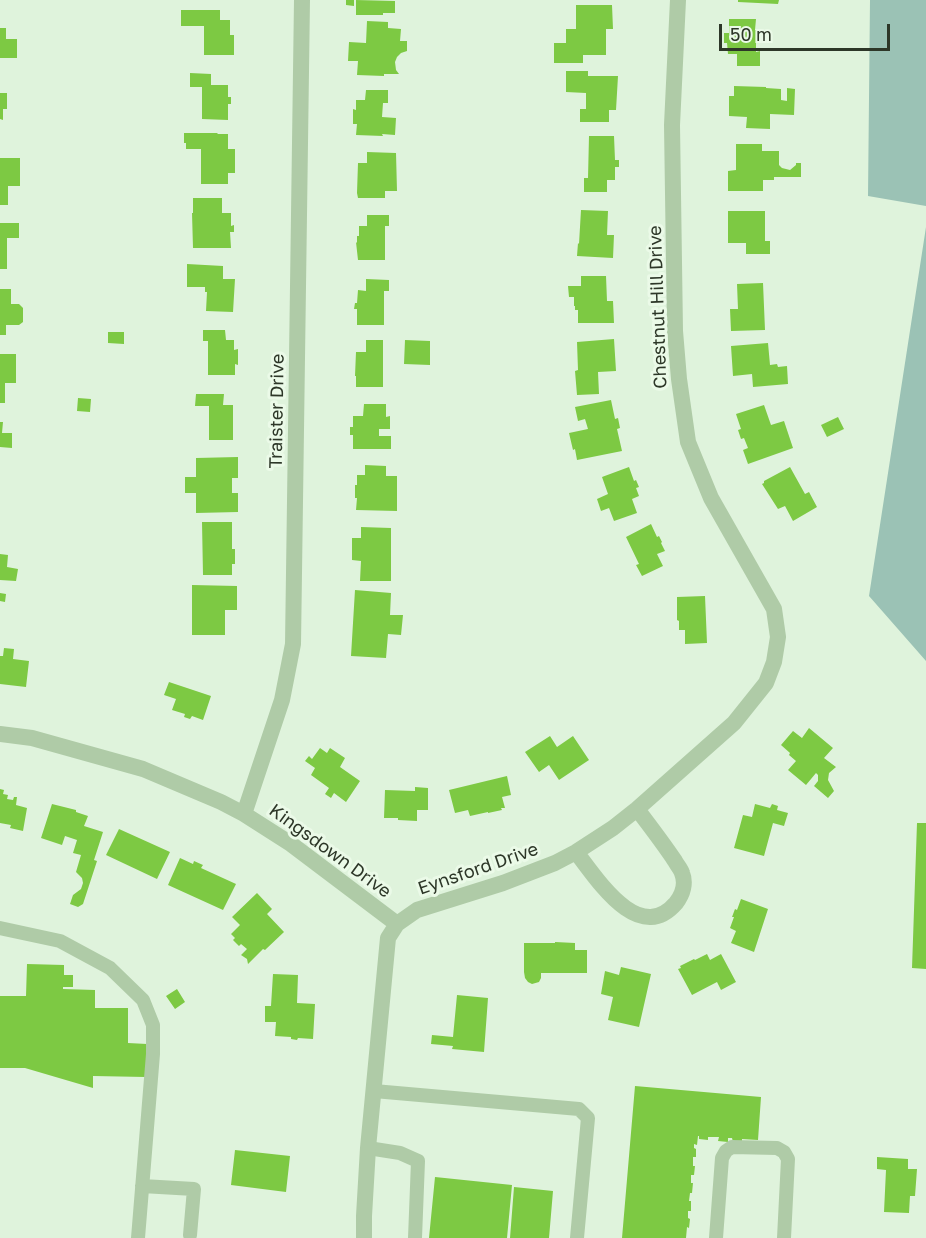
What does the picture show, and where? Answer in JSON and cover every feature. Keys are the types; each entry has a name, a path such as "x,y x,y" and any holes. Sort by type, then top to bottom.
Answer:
{"street":[{"name":"Traister Drive","path":"244,814 282,700 293,644 302,0"},
{"name":"Chestnut Hill Drive","path":"678,0 672,125 675,331 680,389 688,442 711,498 774,609 778,637 774,662"},
{"name":"Eynsford Drive","path":"397,924 417,910 503,883 555,863 613,828 734,723 766,683 774,662"},
{"name":"Kingsdown Drive","path":"0,734 32,738 143,769 221,802 291,844 397,924"},
{"path":"576,852 609,894 627,909 643,917 655,918 667,911 677,902 684,890 683,873 637,809"},
{"path":"364,1238 368,1148 388,938 397,924"}],"lane":[{"path":"0,928 60,941 110,968 143,1000 153,1025 153,1054 138,1238"},
{"path":"374,1091 579,1109 588,1118 577,1238"},
{"path":"716,1238 722,1158 726,1150 732,1147 777,1148 784,1152 788,1159 784,1238"},
{"path":"368,1148 400,1153 418,1161 415,1238"},
{"path":"142,1186 194,1189 190,1235"}],"shaded area":[{"path":"870,0 926,0 926,206 868,196"},
{"path":"926,227 926,661 869,596"}],"building":[{"path":"346,0 354,0 354,6 346,5"},
{"path":"356,0 395,1 395,13 356,15"},
{"path":"738,0 779,0 778,4 738,2"},
{"path":"576,5 612,5 613,29 606,29 606,55 583,55 583,63 554,63 554,43 566,43 566,29 576,29"},
{"path":"181,10 220,10 220,20 230,20 230,35 234,35 234,55 204,55 204,26 181,26"},
{"path":"729,19 756,19 755,30 760,30 760,36 756,36 756,52 760,51 760,66 737,66 737,54 728,54 727,43 724,43 724,33 729,33"},
{"path":"367,21 388,22 388,28 401,29 400,41 407,41 407,51 401,53 395,62 399,74 357,75 358,61 348,61 349,42 366,43"},
{"path":"0,28 6,28 6,39 17,39 17,58 0,58"},
{"path":"566,71 588,71 588,76 618,76 616,110 609,110 609,122 580,122 580,109 586,109 586,93 566,92"},
{"path":"190,73 211,74 211,85 228,85 228,97 231,97 231,104 228,104 228,120 202,119 202,87 190,87"},
{"path":"734,86 781,89 781,100 787,101 787,88 795,89 794,115 770,114 770,129 746,128 747,117 729,116 729,96 734,96"},
{"path":"366,90 388,90 388,103 383,103 382,117 396,118 395,135 356,135 357,124 353,124 353,109 356,110 356,100 365,100"},
{"path":"0,93 7,93 7,109 3,109 3,120 0,119"},
{"path":"184,133 228,134 228,149 235,149 235,173 228,173 228,184 201,184 201,149 186,149"},
{"path":"589,136 614,136 615,160 619,160 619,167 615,167 615,180 607,180 607,192 584,192 584,178 588,178"},
{"path":"736,144 762,144 762,151 779,151 779,165 782,168 790,170 796,163 801,163 801,177 774,177 774,180 763,180 763,191 728,191 728,171 736,170"},
{"path":"367,152 396,153 397,191 385,191 385,198 358,198 358,163 367,163"},
{"path":"0,158 20,158 20,186 8,186 8,205 0,205"},
{"path":"193,198 222,198 222,213 231,213 231,226 234,225 234,232 230,232 231,248 193,248"},
{"path":"581,210 608,211 607,235 614,235 613,258 577,256"},
{"path":"728,211 765,211 765,241 770,241 770,254 746,254 746,243 728,243"},
{"path":"367,215 389,215 389,226 385,226 385,260 358,260 356,242 359,236 359,226 367,226"},
{"path":"0,223 19,223 19,238 7,238 7,269 0,269"},
{"path":"187,264 223,266 223,279 235,279 233,312 206,311 205,287 187,287"},
{"path":"581,276 606,276 607,301 613,301 614,323 578,323 578,310 575,310 574,297 569,297 568,286 581,286"},
{"path":"366,279 389,280 389,291 384,291 384,325 357,325 355,303 357,303 358,290 366,291"},
{"path":"763,283 765,330 731,331 730,309 738,309 737,284"},
{"path":"0,289 11,289 11,304 19,304 23,308 23,322 19,325 6,325 6,335 0,335"},
{"path":"203,330 225,330 226,340 234,340 234,350 238,349 238,365 235,364 235,375 208,375 208,341 203,341"},
{"path":"108,332 124,332 124,344 108,343"},
{"path":"614,339 616,371 598,372 599,394 577,395 575,371 578,370 577,342"},
{"path":"366,340 383,340 383,387 356,387 356,352 366,352"},
{"path":"405,340 430,341 430,365 404,364"},
{"path":"768,343 770,365 787,366 788,384 753,387 752,374 733,376 731,346"},
{"path":"0,354 16,354 16,383 5,383 5,403 0,403"},
{"path":"196,394 224,394 223,405 233,405 233,440 209,440 209,406 195,406"},
{"path":"78,398 91,399 90,412 77,411"},
{"path":"611,400 615,419 618,418 620,428 617,429 622,451 577,460 569,433 588,429 585,419 578,421 575,407"},
{"path":"364,404 386,404 386,417 390,416 390,429 379,429 379,436 391,436 391,449 353,449 353,435 350,435 350,427 353,427 353,416 363,416"},
{"path":"764,405 771,425 784,421 793,448 748,464 743,450 748,448 744,438 741,439 738,430 741,429 736,414"},
{"path":"838,417 844,429 827,437 821,425"},
{"path":"0,422 3,422 2,433 12,433 12,448 0,447"},
{"path":"238,457 238,478 232,478 232,493 238,493 238,512 196,513 196,493 185,493 185,477 196,477 196,458"},
{"path":"365,465 386,466 386,476 397,476 397,511 356,510 357,475 365,475"},
{"path":"629,467 639,487 636,488 639,496 632,499 637,513 614,521 609,508 601,511 597,499 608,494 602,477"},
{"path":"790,467 805,494 809,492 817,507 793,521 785,506 778,509 762,484"},
{"path":"202,522 232,522 232,549 235,549 235,564 232,564 232,575 203,575"},
{"path":"651,524 665,551 657,554 663,566 642,576 626,537"},
{"path":"361,527 391,528 391,581 360,581 361,561 352,560 352,538 361,538"},
{"path":"0,554 8,555 7,567 18,569 16,581 0,580"},
{"path":"192,585 237,586 237,610 225,610 225,635 192,635"},
{"path":"355,590 391,593 390,615 403,615 401,635 388,634 386,658 351,656"},
{"path":"0,593 6,594 5,602 0,601"},
{"path":"705,596 707,643 685,644 685,630 679,630 677,620 677,597"},
{"path":"4,648 14,649 13,659 29,661 26,687 0,684 0,656 3,656"},
{"path":"169,682 211,696 203,720 192,716 190,719 184,717 185,714 172,710 176,699 164,695"},
{"path":"809,728 833,748 824,758 836,767 829,773 828,780 834,791 828,798 814,786 818,781 816,773 806,785 788,770 796,761 781,745 793,731 802,738"},
{"path":"550,736 557,747 573,736 589,760 559,780 549,765 539,772 525,752"},
{"path":"320,748 327,753 330,748 345,758 340,767 360,781 346,802 334,793 331,798 325,794 329,788 311,775 315,768 305,761 309,756 312,759"},
{"path":"507,776 511,795 502,797 505,808 470,816 468,810 455,813 449,790"},
{"path":"415,787 428,788 428,810 417,810 417,821 384,818 385,790 415,791"},
{"path":"0,789 4,790 3,794 8,795 7,799 13,800 17,797 16,805 27,808 23,831 0,823"},
{"path":"52,804 76,810 88,816 84,826 103,832 94,860 97,861 83,904 78,907 70,904 73,895 81,889 83,883 82,878 76,872 81,855 73,853 77,840 65,836 62,845 41,838"},
{"path":"755,804 770,808 772,804 778,806 777,810 788,813 784,826 773,823 764,856 734,848 743,815 752,817"},
{"path":"917,823 926,823 926,969 912,968"},
{"path":"119,829 170,852 157,879 106,855"},
{"path":"180,858 193,864 194,861 203,865 201,868 236,884 223,910 168,885"},
{"path":"257,893 272,909 267,914 284,932 248,964 247,959 241,955 247,949 241,944 239,946 233,940 235,938 231,934 240,925 232,917"},
{"path":"741,899 768,909 754,952 731,943 736,931 730,928 734,917 732,917"},
{"path":"524,943 575,943 575,950 587,950 587,973 541,973 539,982 532,984 528,982 524,972"},
{"path":"707,954 710,960 721,954 736,982 721,990 717,982 692,995 678,969"},
{"path":"27,964 64,965 64,975 73,975 73,987 63,987 63,989 95,990 95,1008 128,1008 128,1043 147,1044 146,1077 93,1076 93,1088 25,1068 0,1068 0,996 26,996"},
{"path":"621,967 651,974 639,1027 608,1020 613,997 601,994 605,971 619,975"},
{"path":"273,974 298,975 297,1003 315,1004 313,1039 298,1038 297,1040 291,1037 275,1036 276,1022 265,1022 265,1006 271,1006"},
{"path":"177,989 185,1002 175,1009 166,996"},
{"path":"457,995 488,998 484,1052 452,1049 453,1046 431,1044 432,1035 453,1037"},
{"path":"635,1086 761,1097 758,1140 742,1139 742,1143 733,1142 732,1138 728,1138 728,1142 718,1141 719,1137 708,1137 708,1140 699,1139 698,1136 697,1145 694,1144 696,1157 693,1157 693,1166 695,1166 694,1175 691,1175 691,1183 693,1183 689,1201 691,1201 691,1211 688,1211 690,1219 686,1238 622,1238"},
{"path":"235,1150 290,1156 286,1192 231,1185"},
{"path":"877,1157 908,1159 908,1169 917,1169 915,1196 910,1196 909,1213 884,1212 886,1170 877,1169"},
{"path":"435,1177 512,1185 507,1238 429,1238"},
{"path":"514,1187 553,1191 549,1238 510,1238"}]}
